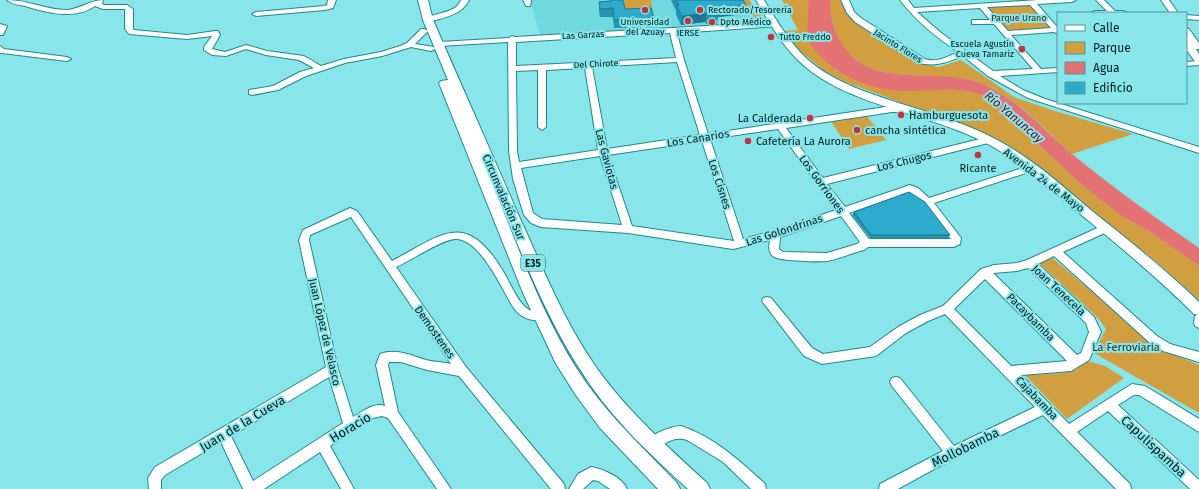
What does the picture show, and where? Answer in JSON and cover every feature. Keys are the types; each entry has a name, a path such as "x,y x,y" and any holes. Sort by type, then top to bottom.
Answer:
{"highway":[{"name":"Circunvalación Sur","path":"416,0 416,6 559,320 572,344 606,394 652,444 701,489"},
{"name":"Circunvalación Sur","path":"423,0 426,26"},
{"name":"Circunvalación Sur","path":"435,46 540,316 561,357 593,405 621,438 671,489"}],"main road":[{"name":"Avenida 24 de Mayo","path":"760,0 795,52 820,74 884,106 905,109 945,122 988,140 1032,168 1176,286 1199,310"},
{"path":"1157,0 1165,12"},
{"path":"1165,0 1173,12"},
{"path":"1187,32 1199,50"},
{"path":"1187,44 1199,62"}],"street":[{"path":"11,0 45,10 62,12 78,11 92,6 99,0"},
{"path":"99,0 98,5 100,7 127,7 129,9 129,29 132,32 188,38 215,33 216,35 208,47 208,50 215,53 226,54 246,47 266,53 301,58 320,68"},
{"path":"256,14 325,8 330,6 332,0"},
{"path":"252,92 275,88 320,68 344,61 382,54 410,45 426,26 462,6 465,0"},
{"name":"Jacinto Flores","path":"845,0 851,14 858,20 922,61 933,64 942,62 963,53"},
{"path":"904,0 925,24 991,74 1030,97 1199,150"},
{"path":"950,0 957,7"},
{"path":"912,10 982,6 991,3 1032,3 1072,0"},
{"path":"1100,0 1112,12"},
{"path":"1032,3 1056,29"},
{"path":"982,6 1039,71"},
{"path":"1187,17 1199,18"},
{"path":"975,22 997,22"},
{"name":"Las Garzas","path":"410,45 435,46 512,38 673,31 775,24"},
{"path":"0,26 3,26 0,34"},
{"path":"1007,33 1056,29"},
{"name":"Los Cisnes","path":"673,31 680,60 740,244"},
{"path":"512,38 513,145 515,166"},
{"path":"0,48 2,51 67,60"},
{"name":"Del Chirote","path":"513,69 680,60"},
{"path":"1187,64 1199,62"},
{"name":"Las Gaviotas","path":"588,65 603,152 628,229"},
{"path":"542,67 542,127"},
{"path":"991,74 1057,70"},
{"name":"Los Canarios","path":"515,166 779,125 884,106"},
{"name":"Los Gorriones","path":"779,125 866,243"},
{"name":"Los Chugos","path":"820,182 988,140"},
{"name":"Las Golondrinas","path":"515,166 528,211 532,218 541,223 628,229 689,237 728,245 740,244 775,235 842,210 910,188 915,190 926,202"},
{"path":"775,235 774,250 777,254 783,256 827,257 860,247 866,243 954,243 956,238 926,202 1032,168"},
{"name":"Demostenes","path":"304,236 306,233 350,212 354,214 462,370 559,489"},
{"path":"767,301 808,352 817,357 822,359 872,352 902,330 924,318 947,309 985,272 994,269 1017,267 1030,263 1106,228"},
{"path":"390,266 448,237 462,235 469,237 474,241 497,270 518,307 528,315 540,316"},
{"name":"Juan López de Velasco","path":"304,236 316,299 332,369 350,426"},
{"path":"1055,251 1152,339 1168,348 1199,357"},
{"name":"Joan Tenecela","path":"1011,371 1067,367 1085,356 1094,337 1094,326 1090,320 1074,303 1030,263"},
{"name":"Pacaybamba","path":"985,272 1076,362"},
{"name":"Cajabamba","path":"947,309 1011,371 1045,408 1125,489"},
{"path":"445,489 392,414 390,398 382,365 384,358 390,356 401,357 427,365 462,370"},
{"name":"Juan de la Cueva","path":"155,484 160,471 332,369"},
{"path":"896,382 952,453"},
{"path":"1068,431 1129,391 1136,389 1141,390 1199,426"},
{"name":"Capulispamba","path":"1109,404 1199,489"},
{"name":"Mollobamba","path":"885,489 952,453 1045,408"},
{"name":"Horacio","path":"251,489 370,413 382,410 392,414"},
{"path":"652,444 671,433 681,432 727,458 760,489"},
{"path":"224,434 251,489"},
{"path":"322,444 348,489"},
{"path":"575,489 583,479 591,473 601,474 621,489"}],"shaded area":[{"name":"Universidad del Azuay","path":"530,0 749,0 764,19 764,22 720,26 540,35"}],"green space":[{"path":"624,0 651,0 653,13 625,13"},
{"path":"735,0 749,0 764,19 764,22 758,23 751,13 745,14"},
{"path":"782,0 808,0 836,70 868,84 882,88 901,90 963,91 987,97 1081,184 1120,215 1152,233 1199,266 1199,300 1156,262 1042,171 976,130 845,82 823,70 800,51 784,31 798,30"},
{"path":"830,0 843,0 848,15 921,64 939,67 961,60 1014,97 1133,134 1072,154 1021,108 999,92 987,86 967,79 881,71 862,64 847,51 835,30"},
{"name":"Parque Urano","path":"1031,5 1053,30 1006,32 987,7"},
{"name":"cancha sintética","path":"866,115 886,140 849,149 830,120"},
{"name":"La Ferroviaria","path":"1051,257 1161,349 1199,365 1199,413 1094,353 1106,329 1099,319 1038,262"},
{"name":"La Ferroviaria","path":"1088,361 1105,366 1124,378 1067,419 1025,375 1064,373"}],"water":[{"name":"Río Yanuncay","path":"808,0 830,0 835,30 847,51 863,64 881,71 967,79 987,86 1011,100 1087,167 1199,248 1199,266 1152,233 1120,215 1081,184 987,97 975,93 951,90 901,91 881,89 857,81 841,73 828,63 810,43 807,30"}],"building":[{"path":"623,0 625,9 651,8 654,18 614,20 613,8 600,9 599,2"},
{"path":"676,0 743,0 746,5 716,9 718,15 708,15 707,13 682,16"},
{"path":"909,192 925,202 950,235 871,235 854,212"}],"place":[{"name":"Universidad del Azuay","path":"645,10"},
{"name":"Rectorado/Tesorería","path":"700,10"},
{"name":"IERSE","path":"688,21"},
{"name":"Dpto Médico","path":"712,22"},
{"name":"Tutto Freddo","path":"771,37"},
{"name":"Escuela Agustín Cueva Tamariz","path":"1022,49"},
{"name":"Hamburguesota","path":"901,115"},
{"name":"La Calderada","path":"810,118"},
{"name":"cancha sintética","path":"857,130"},
{"name":"Cafetería La Aurora","path":"748,141"},
{"name":"Ricante","path":"978,155"}]}
